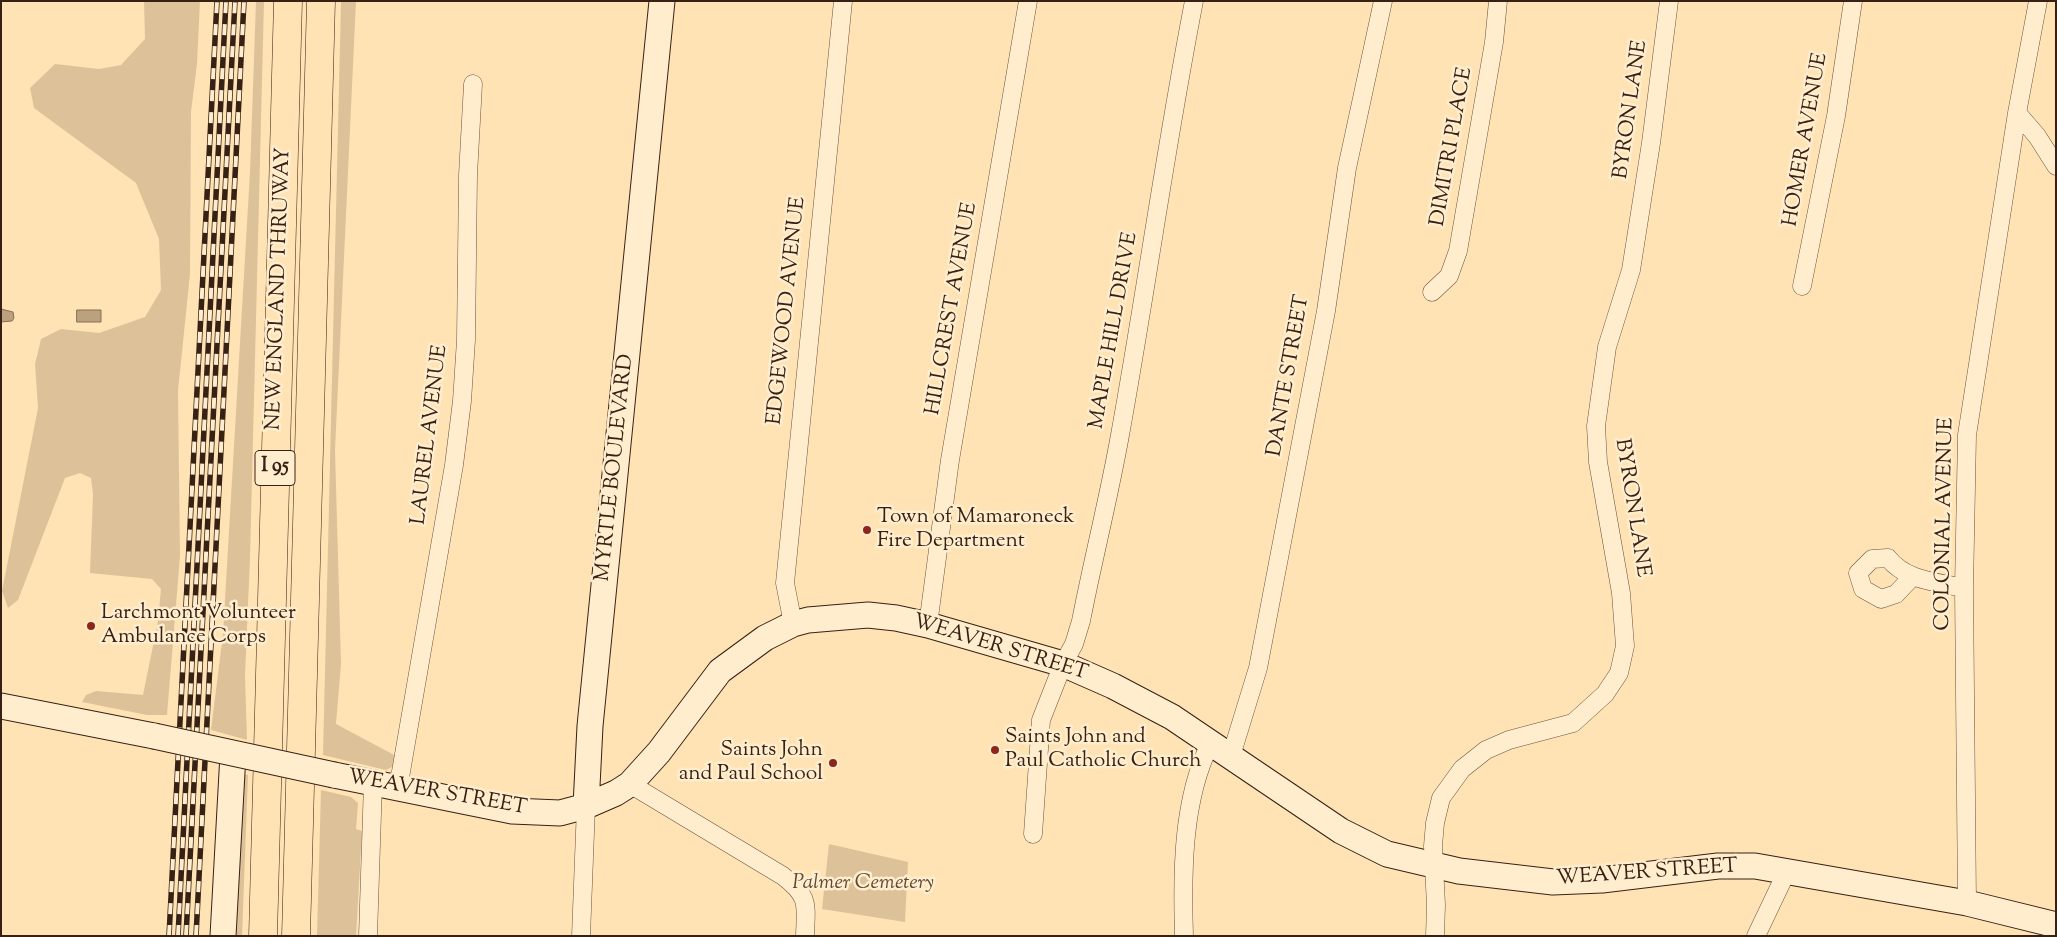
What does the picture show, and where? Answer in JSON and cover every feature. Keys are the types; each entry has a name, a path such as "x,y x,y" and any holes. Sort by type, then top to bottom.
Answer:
{"highway":[{"name":"NEW ENGLAND THRUWAY","path":"262,936 288,1"},
{"name":"NEW ENGLAND THRUWAY","path":"296,936 322,1"}],"main road":[{"name":"MYRTLE BOULEVARD","path":"586,806 590,726 662,1"},
{"name":"WEAVER STREET","path":"6,705 154,736 232,760 334,775 512,811 560,813 586,806 616,793 630,784 659,752 720,671 765,638 793,624 841,616 868,615 896,618 928,625 1063,664 1114,686 1172,717 1341,831 1387,854 1434,866 1505,878 1554,882 1602,880 1718,866 1755,866 1967,903 2056,926"},
{"path":"223,936 232,760"}],"street":[{"name":"EDGEWOOD AVENUE","path":"793,624 785,583 843,1"},
{"name":"HILLCREST AVENUE","path":"928,625 950,460 1028,1"},
{"name":"MAPLE HILL DRIVE","path":"1033,834 1041,720 1082,621 1120,437 1157,220 1173,108 1194,1"},
{"name":"DANTE STREET","path":"1231,756 1258,668 1326,311 1347,168 1383,1"},
{"name":"DIMITRI PLACE","path":"1432,292 1448,276 1458,251 1494,42 1498,1"},
{"name":"BYRON LANE","path":"1435,936 1435,822 1441,798 1462,768 1486,750 1509,740 1573,723 1606,694 1619,673 1625,646 1622,593 1598,462 1596,426 1607,347 1631,270 1651,143 1669,1"},
{"name":"HOMER AVENUE","path":"1802,286 1836,116 1852,1"},
{"name":"COLONIAL AVENUE","path":"1967,903 1964,588 1967,435 2017,114 2038,1"},
{"name":"LAUREL AVENUE","path":"398,788 454,465 462,401 466,340 468,175 473,84"},
{"path":"2017,114 2036,136 2056,166"},
{"path":"1912,576 1964,588"},
{"path":"1184,936 1184,849 1198,767 1210,744"},
{"path":"368,936 373,783"},
{"path":"630,784 783,876 799,888 806,903 805,936"},
{"name":"MYRTLE BOULEVARD","path":"581,936 586,806"},
{"path":"1756,936 1787,871"},
{"path":"2050,936 2056,926"}],"green space":[{"path":"144,1 200,1 197,64 191,112 190,274 178,391 180,556 167,715 147,715 82,702 86,695 96,691 143,695 158,621 161,589 152,579 90,573 93,495 91,478 80,473 65,478 18,600 8,608 2,591 38,408 35,364 41,339 61,329 99,333 145,317 161,290 159,239 136,183 34,108 30,88 55,64 99,69 121,65 145,39"},
{"path":"256,1 264,1 250,558 245,675 247,740 211,730 223,634 250,172"},
{"path":"341,1 356,1 335,450 341,664 336,724 396,756 392,767 386,770 323,755"},
{"path":"240,774 248,775 242,936 232,936"},
{"path":"321,790 351,797 358,803 356,829 362,831 356,936 317,936"},
{"name":"Palmer Cemetery","path":"829,844 908,862 905,922 822,909"}],"shaded area":[{"path":"1,309 13,312 14,318 12,321 1,322"},
{"path":"77,310 101,310 101,322 77,322"}],"railway":[{"path":"169,936 217,1"},
{"path":"178,936 226,1"},
{"path":"186,936 235,1"},
{"path":"196,936 244,1"}],"place":[{"name":"Town of Mamaroneck Fire Department","path":"867,530"},
{"name":"Larchmont Volunteer Ambulance Corps","path":"91,626"},
{"name":"Saints John and Paul Catholic Church","path":"995,750"},
{"name":"Saints John and Paul School","path":"833,763"}]}
